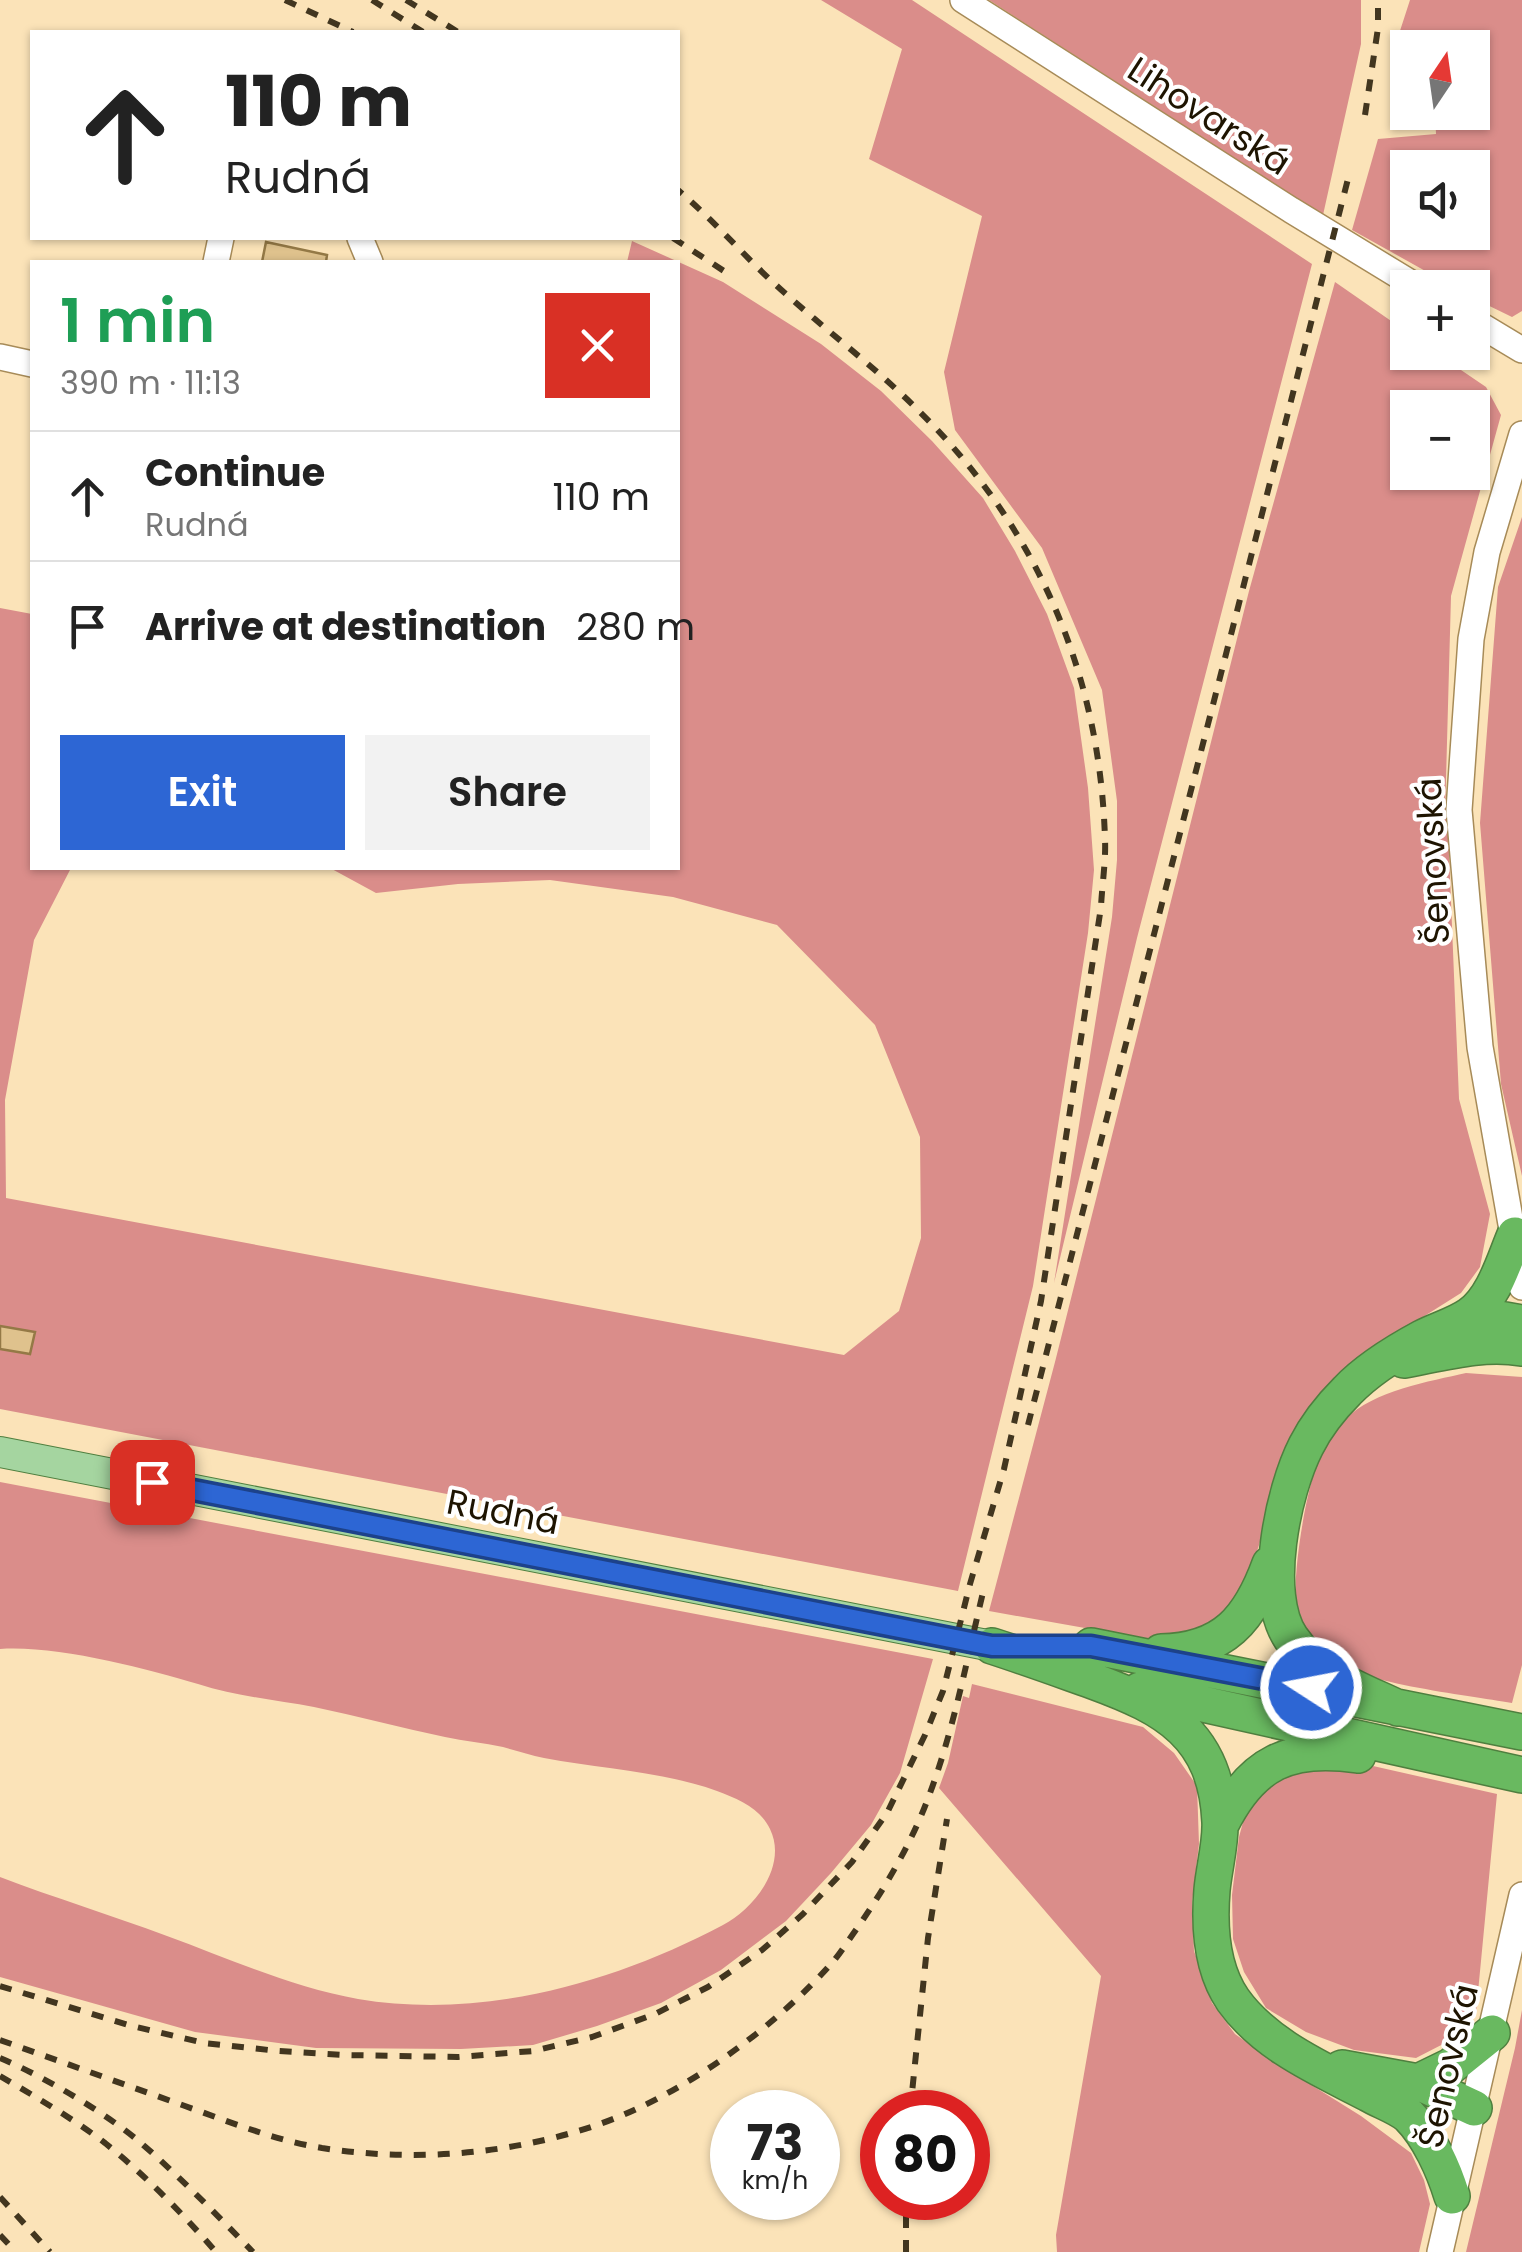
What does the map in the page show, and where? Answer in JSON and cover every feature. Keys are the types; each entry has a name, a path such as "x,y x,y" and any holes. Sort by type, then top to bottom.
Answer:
{"highway":[{"path":"1398,1708 1317,1668 1292,1640 1280,1615 1276,1570 1293,1481 1317,1426 1339,1399 1361,1377 1419,1339 1471,1314 1485,1298 1515,1235"},
{"path":"1471,1314 1522,1322"},
{"path":"1378,1366 1474,1348 1522,1348"},
{"path":"1088,1662 1195,1648 1226,1634 1253,1604 1280,1535"},
{"path":"992,1646 1340,1694 1522,1732"},
{"path":"1088,1662 1245,1712 1522,1775"},
{"path":"1088,1662 1176,1722 1196,1744 1210,1770 1220,1824 1210,1913 1212,1942 1230,1996 1246,2017 1309,2062 1413,2099 1473,2112"},
{"path":"1220,1824 1235,1798 1254,1777 1298,1753 1354,1754 1432,1770 1462,1763"},
{"path":"1413,2099 1492,2033"},
{"path":"1413,2099 1452,2196"}],"main road":[{"name":"Rudná","path":"0,1452 992,1646"}],"street":[{"name":"Lihovarská","path":"963,0 1390,271"},
{"path":"1490,331 1522,350"},
{"path":"0,358 30,364"},
{"name":"Šenovská","path":"1522,434 1486,552 1471,639 1459,810 1480,1047 1522,1287"},
{"name":"Šenovská","path":"1440,2252 1522,1895"}],"shaded area":[{"path":"821,0 912,0 1312,264 1137,938 1054,1283 1112,917 1117,860 1117,801 1102,690 1042,548 955,430 944,372 982,216 869,159 902,49"},
{"path":"989,0 1361,0 1361,44 1323,215"},
{"path":"1410,0 1522,0 1522,311 1512,317 1490,306 1490,270 1424,270 1352,230 1378,139 1436,134 1436,130 1490,130 1490,30 1400,30"},
{"path":"632,241 674,260 627,260"},
{"path":"680,263 723,282 821,344 881,391 983,498 1047,614 1074,688 1094,870 1088,933 1033,1286 958,1591 0,1409 0,608 30,614 30,870 70,870 34,940 5,1100 6,1198 844,1355 899,1311 921,1238 920,1137 875,1025 777,925 673,897 550,880 376,893 334,870 680,870"},
{"path":"1335,282 1390,320 1390,370 1461,370 1488,390 1390,390 1390,490 1480,490 1451,596 1445,816 1459,1099 1490,1214 1480,1267 1461,1293 1369,1351 1323,1391 1291,1445 1244,1592 1227,1620 1158,1641 989,1611 1249,591"},
{"path":"1490,394 1501,415 1490,455"},
{"path":"1522,517 1522,1176 1501,1084 1480,823 1498,587"},
{"path":"1466,1373 1522,1377 1522,1665 1512,1703 1383,1680 1336,1664 1312,1642 1301,1622 1296,1599 1307,1500 1317,1462 1334,1434 1357,1409 1371,1401 1403,1388"},
{"path":"0,1482 933,1659 900,1773 871,1825 786,1921 721,1970 661,2003 533,2045 461,2049 316,2048 195,2032 0,1977 0,1877 309,1987 358,1999 452,2004 546,1992 592,1979 681,1946 723,1925 746,1908 765,1885 775,1857 770,1829 760,1815 740,1801 675,1779 544,1758 314,1707 226,1692 100,1659 0,1649"},
{"path":"972,1684 1143,1727 1174,1753 1197,1786 1199,1844 1192,1903 1194,1951 1212,2003 1235,2034 1411,2153 1430,2204 1419,2252 1057,2252 1056,2235 1101,1976 939,1788 963,1696 969,1698"},
{"path":"1342,1759 1497,1794 1476,2013 1449,2041 1416,2058 1354,2050 1306,2032 1266,2008 1244,1972 1233,1939 1232,1895 1246,1811 1268,1787 1294,1771"},
{"path":"1522,2010 1522,2252 1466,2252 1515,2048"}],"building":[{"path":"266,242 327,255 326,260 262,260"},
{"path":"0,1326 35,1332 30,1354 0,1349"}],"railway":[{"path":"285,0 349,30"},
{"path":"372,0 420,30"},
{"path":"406,0 455,30"},
{"path":"1365,115 1378,28 1378,0"},
{"path":"1028,1425 1349,175"},
{"path":"0,1986 128,2025 204,2043 278,2051 458,2057 533,2051 592,2037 655,2014 708,1987 762,1950 803,1914 852,1862 887,1813 943,1691 1004,1469 1041,1301 1101,907 1105,839 1090,719 1075,661 1054,607 1028,554 961,456 919,411 773,282 680,192"},
{"path":"676,240 727,273"},
{"path":"0,2040 269,2135 304,2145 356,2152 426,2155 495,2149 564,2135 629,2112 692,2079 753,2036 831,1964 863,1920 906,1847 932,1788 958,1702 985,1584"},
{"path":"912,2090 928,1938 947,1819"},
{"path":"0,2058 74,2096 127,2131 253,2252"},
{"path":"0,2076 105,2143 163,2195 216,2252"},
{"path":"0,2197 50,2252"},
{"path":"906,2220 906,2252"},
{"path":"0,2235 16,2252"}],"route":[{"path":"152,1482 992,1646 1091,1646 1311,1688"}]}
